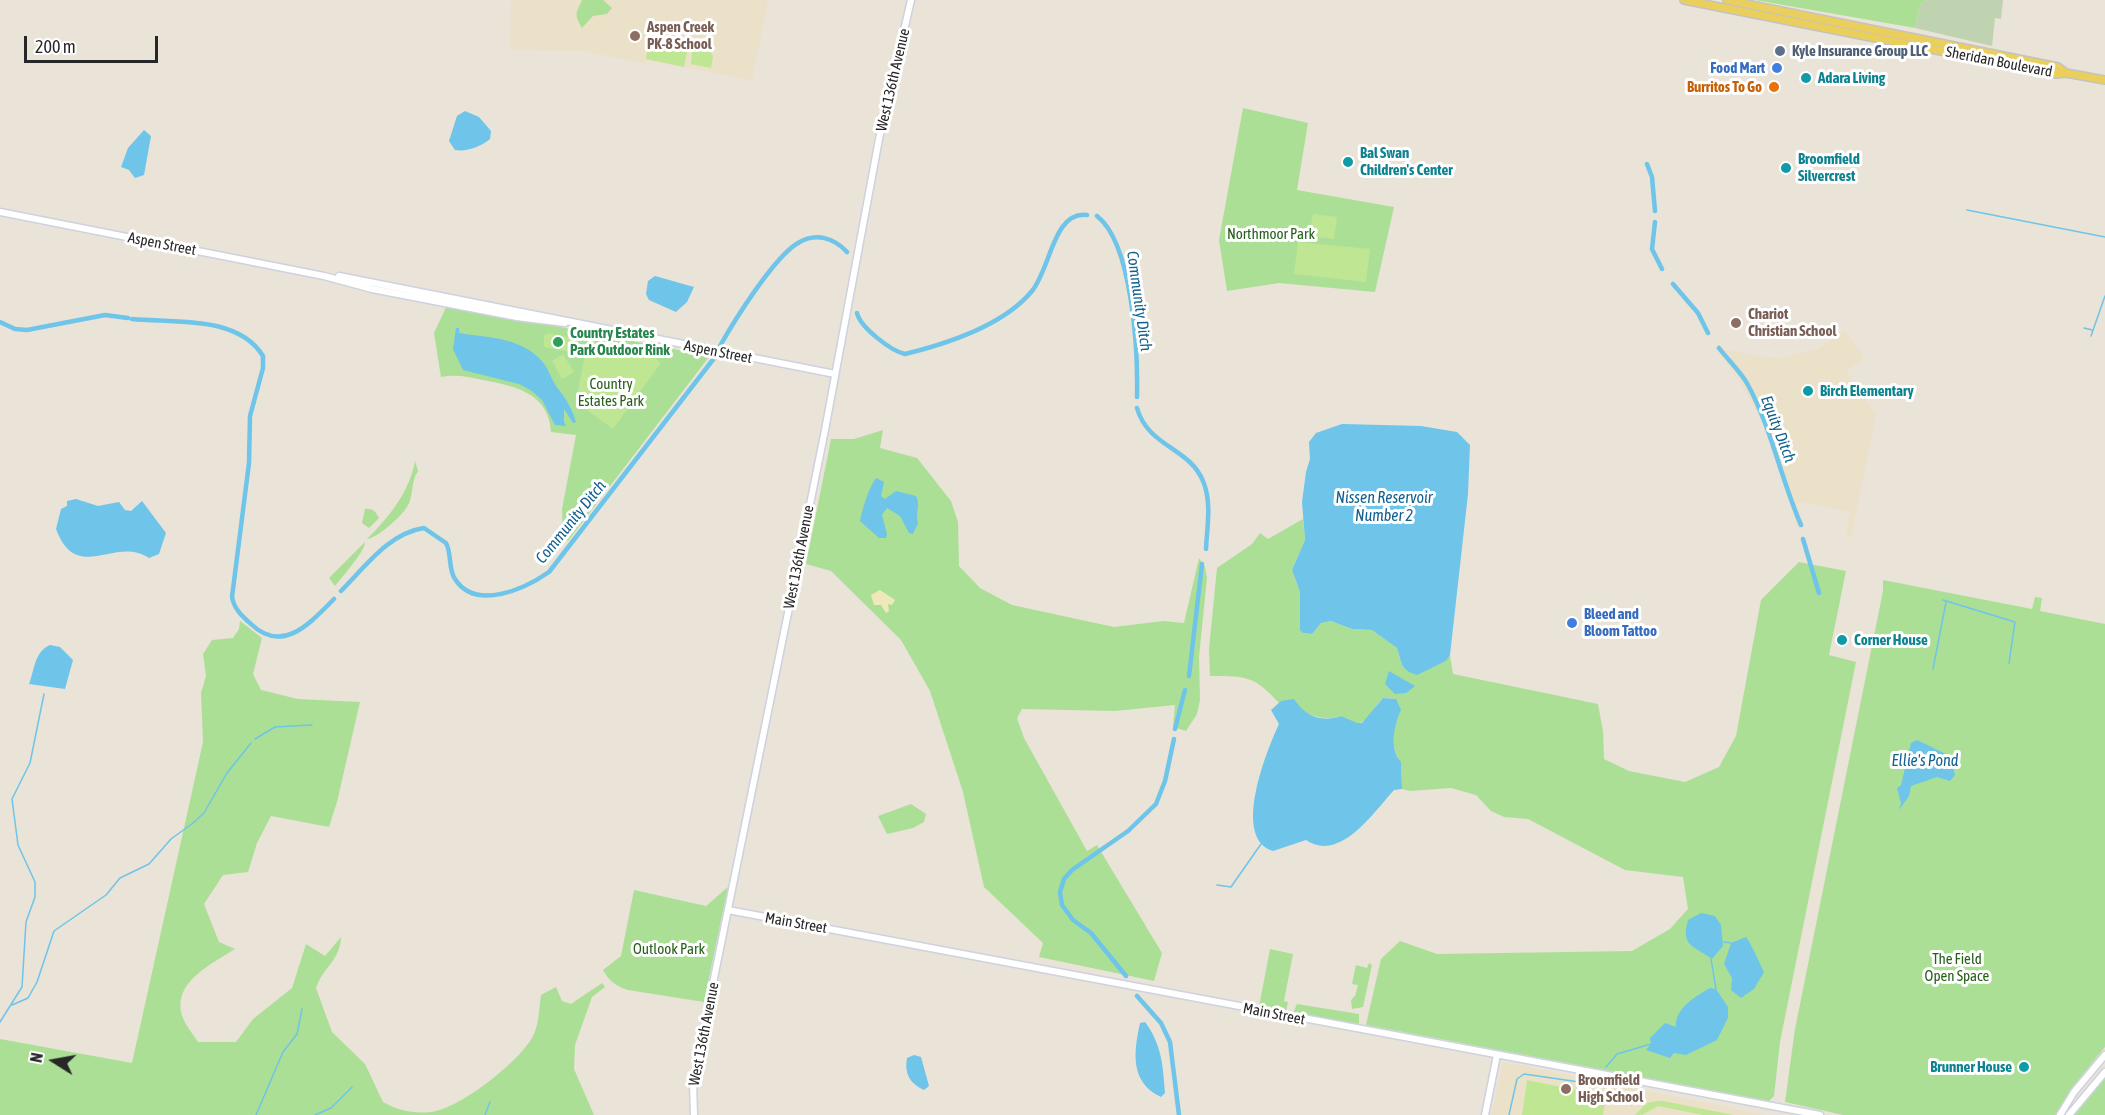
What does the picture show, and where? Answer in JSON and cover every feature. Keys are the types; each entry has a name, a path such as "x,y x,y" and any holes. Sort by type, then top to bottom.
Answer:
{"main road":[{"name":"West 136th Avenue","path":"694,1115 693,1082 835,374 879,139 911,0"},
{"name":"Sheridan Boulevard","path":"1684,0 2002,64 2057,74 2066,72"},
{"name":"Sheridan Boulevard","path":"1727,0 1991,52 2105,80"},
{"name":"Aspen Street","path":"0,212 324,276 372,289 835,374"},
{"name":"Main Street","path":"728,910 1820,1115"},
{"path":"1485,1115 1497,1055"},
{"path":"2060,1115 2074,1092 2105,1055"},
{"path":"2069,1115 2105,1071"}],"shaded area":[{"name":"Aspen Creek PK-8 School","path":"511,0 768,0 752,80 646,60 645,64 585,51 510,50"},
{"path":"1845,331 1864,358 1846,372 1876,415 1851,538 1846,537 1850,512 1800,502 1797,505 1805,529 1798,527 1762,420 1734,372 1715,348 1763,357 1782,358 1818,349"},
{"name":"Broomfield High School","path":"1503,1062 1765,1115 1491,1115"}],"green space":[{"path":"582,0 603,0 612,8 607,14 593,16 582,28 577,10"},
{"path":"1755,0 1926,0 1920,6 1915,28"},
{"path":"1926,0 2003,0 2001,19 1995,18 1992,46 1915,28 1920,6"},
{"path":"654,36 689,43 684,67 646,59 649,39"},
{"path":"693,43 708,48 713,56 711,68 691,64"},
{"name":"Northmoor Park","path":"1243,108 1308,123 1297,190 1394,207 1375,292 1279,283 1227,291 1219,240"},
{"path":"1313,214 1337,217 1334,239 1309,236"},
{"path":"1298,242 1370,249 1366,282 1294,274"},
{"name":"Country Estates Park","path":"447,305 679,350 712,353 568,541 563,538 562,509 576,435 551,432 544,408 537,400 518,389 468,377 441,377 434,333"},
{"name":"Country Estates Park Outdoor Rink","path":"549,333 571,338 574,341 570,352 544,347 544,335"},
{"path":"591,341 651,354 661,363 613,429 576,402 587,344"},
{"path":"563,354 574,372 562,379 552,361"},
{"path":"883,430 880,448 917,458 951,501 958,522 959,566 980,588 1012,605 1114,627 1163,621 1184,623 1199,558 1205,567 1207,578 1199,657 1200,700 1197,714 1186,731 1173,727 1175,705 1115,711 1022,709 1017,718 1024,738 1087,851 1097,845 1162,953 1154,981 1039,957 1043,943 984,887 963,792 930,691 901,640 831,571 806,564 831,439 854,439"},
{"path":"415,461 418,471 407,507 388,526 367,539 397,504 408,484"},
{"path":"365,509 373,510 379,518 369,528 362,523"},
{"path":"1303,519 1305,540 1292,570 1300,592 1300,629 1303,633 1312,634 1321,623 1331,621 1352,629 1372,630 1397,648 1405,668 1417,674 1446,661 1450,655 1453,674 1598,704 1603,731 1604,759 1629,771 1685,782 1719,767 1736,736 1761,600 1799,562 1846,571 1829,655 1856,662 1780,1042 1774,1096 1769,1101 1366,1025 1381,959 1400,941 1437,954 1632,951 1670,929 1688,909 1683,877 1625,870 1528,819 1504,817 1491,811 1476,795 1451,788 1410,791 1402,789 1401,763 1397,757 1394,741 1396,699 1383,698 1366,719 1361,723 1356,723 1349,722 1341,716 1317,717 1281,701 1279,703 1263,687 1249,679 1210,676 1209,649 1217,568 1252,544 1260,533 1268,539"},
{"path":"365,542 358,557 335,586 329,578"},
{"name":"The Field Open Space","path":"1883,580 2032,609 2035,597 2042,598 2040,611 2105,624 2105,1047 2071,1089 2057,1115 1843,1115 1785,1102 1795,1029 1883,591"},
{"path":"240,621 262,638 253,674 261,690 298,699 360,702 329,827 271,816 257,843 248,872 223,875 204,904 219,942 235,949 195,976 182,995 183,1018 198,1042 236,1042 253,1019 292,988 306,944 325,956 341,937 338,952 316,988 332,1032 365,1064 383,1102 408,1111 422,1113 436,1111 476,1091 504,1069 527,1046 535,1032 541,995 556,987 562,1001 571,1004 602,983 605,987 592,997 575,1045 574,1069 594,1115 0,1115 0,1039 132,1063 203,742 201,693 206,676 203,654 212,640 233,638 239,629"},
{"path":"911,804 926,814 924,822 913,828 887,834 878,816"},
{"name":"Outlook Park","path":"728,887 704,1002 628,990 613,983 605,974 603,970 621,956 634,890 706,906"},
{"path":"1270,949 1293,954 1284,1001 1288,1002 1286,1012 1259,1007"},
{"path":"1369,963 1372,965 1363,1007 1352,1009 1351,1000 1355,996 1358,985 1352,984 1356,965 1367,968"},
{"path":"1297,1004 1359,1014 1359,1024 1293,1013"},
{"path":"2105,1077 2105,1115 2073,1115 2085,1097"},
{"path":"1527,1080 1601,1095 1605,1102 1603,1115 1522,1115"},
{"path":"1657,1101 1733,1115 1703,1115 1658,1106 1642,1115 1635,1115 1647,1103"}],"sand":[{"path":"880,590 895,600 892,605 888,604 889,611 886,613 881,605 874,605 871,595"}],"water":[{"path":"465,111 479,117 491,131 490,139 473,148 455,150 449,141 457,116"},
{"path":"144,130 151,136 144,175 135,178 129,170 121,167 128,148"},
{"path":"655,276 694,287 687,302 676,312 649,300 646,294 648,281"},
{"path":"456,328 459,328 459,333 506,340 537,356 567,401 576,422 573,423 564,409 566,426 555,425 542,400 532,391 519,384 463,370 453,349"},
{"name":"Nissen Reservoir Number 2","path":"1342,424 1421,426 1457,432 1470,445 1468,494 1450,655 1446,661 1417,675 1407,671 1401,662 1397,648 1372,630 1352,629 1331,621 1321,623 1312,634 1303,633 1300,630 1300,592 1292,570 1305,540 1302,502 1310,459 1309,442 1316,433"},
{"path":"876,478 884,482 881,496 885,499 896,491 916,496 918,523 913,534 909,533 900,516 887,508 882,515 886,538 879,538 860,521 868,493"},
{"path":"76,499 98,506 119,502 125,510 131,511 142,501 166,533 159,554 149,558 136,552 86,557 75,554 65,545 56,529 61,509 67,506 67,501"},
{"path":"50,645 60,647 73,660 65,689 29,684 38,656"},
{"path":"1389,671 1415,686 1406,693 1395,694 1385,684"},
{"path":"1383,698 1396,699 1401,710 1396,722 1394,744 1397,757 1401,762 1402,789 1394,790 1355,832 1331,845 1319,845 1306,840 1273,851 1261,843 1255,829 1253,812 1261,772 1279,724 1271,710 1281,701 1294,699 1308,714 1327,719 1341,716 1362,723"},
{"name":"Ellie's Pond","path":"1917,740 1950,756 1955,775 1950,781 1937,777 1911,786 1909,796 1899,810 1901,803 1897,788 1901,785 1911,743"},
{"path":"1701,913 1715,916 1721,925 1723,946 1712,959 1691,945 1686,936 1688,920"},
{"path":"1746,937 1764,972 1754,989 1741,998 1731,990 1732,978 1724,964 1731,943"},
{"path":"1710,988 1716,989 1728,1007 1728,1018 1717,1040 1686,1055 1674,1053 1670,1058 1646,1050 1651,1044 1650,1038 1665,1023 1676,1027 1678,1014 1682,1009"},
{"path":"1145,1022 1155,1039 1161,1056 1165,1093 1161,1097 1143,1083 1136,1065 1136,1044 1140,1023"},
{"path":"914,1055 921,1057 929,1086 924,1090 912,1081 907,1073 907,1058"}],"waterway":[{"name":"Equity Ditch","path":"1647,164 1652,177 1655,211"},
{"path":"1967,210 2105,237"},
{"name":"Community Ditch","path":"857,313 859,319 877,338 905,354 973,332 1006,314 1032,291 1060,231 1076,216 1087,215"},
{"name":"Community Ditch","path":"1097,216 1109,230 1119,250 1126,274 1134,328 1137,397"},
{"name":"Equity Ditch","path":"1655,222 1652,249 1662,269"},
{"name":"Community Ditch","path":"720,346 766,275 788,250 798,243 818,237 831,240 847,252"},
{"name":"Equity Ditch","path":"1673,284 1698,313 1708,333"},
{"path":"2091,336 2105,296"},
{"name":"Community Ditch","path":"0,322 15,329 27,330 105,315 128,318"},
{"name":"Community Ditch","path":"132,319 222,327 238,333 252,343 263,356 263,368 250,416 249,463 232,597 239,612 263,633 285,636 306,625 334,599"},
{"path":"2084,328 2092,330"},
{"name":"Equity Ditch","path":"1719,348 1745,380 1756,402 1801,525"},
{"name":"Community Ditch","path":"341,591 378,552 411,531 424,528 446,543 451,571 455,579 464,589 475,594 488,596 515,590 549,572 715,357"},
{"name":"Community Ditch","path":"1137,408 1142,421 1150,431 1188,461 1203,481 1208,506 1206,549"},
{"name":"Equity Ditch","path":"1803,539 1819,593"},
{"name":"Community Ditch","path":"1189,676 1202,564"},
{"path":"1943,600 2015,622 2009,663"},
{"path":"1933,669 1946,602"},
{"name":"Community Ditch","path":"1175,729 1185,690"},
{"path":"0,1022 22,987 26,922 35,897 35,882 18,845 12,799 30,763 44,694"},
{"path":"255,739 275,727 312,725"},
{"path":"1126,976 1091,933 1073,920 1062,905 1060,892 1064,879 1072,870 1128,831 1156,804 1165,781 1174,739"},
{"path":"12,1005 28,998 37,982 54,931 106,895 120,878 149,864 171,839 204,813 227,773 251,743"},
{"path":"1217,885 1231,887 1261,844"},
{"path":"1724,942 1731,943"},
{"path":"1711,959 1716,989"},
{"path":"1137,996 1161,1023 1170,1042 1179,1115"},
{"path":"256,1115 283,1052 297,1034 302,1009"},
{"path":"1606,1067 1617,1054 1651,1044"},
{"path":"1509,1115 1517,1079 1524,1074 1600,1085"},
{"path":"315,1115 331,1108 352,1087"},
{"path":"485,1115 490,1102"}],"place":[{"name":"Aspen Creek PK-8 School","path":"635,36"},
{"name":"Kyle Insurance Group LLC","path":"1780,51"},
{"name":"Food Mart","path":"1777,68"},
{"name":"Adara Living","path":"1806,78"},
{"name":"Burritos To Go","path":"1774,87"},
{"name":"Bal Swan Children's Center","path":"1348,162"},
{"name":"Broomfield Silvercrest","path":"1786,168"},
{"name":"Chariot Christian School","path":"1736,323"},
{"name":"Country Estates Park Outdoor Rink","path":"558,342"},
{"name":"Birch Elementary","path":"1808,391"},
{"name":"Bleed and Bloom Tattoo","path":"1572,623"},
{"name":"Corner House","path":"1842,640"},
{"name":"Brunner House","path":"2024,1067"},
{"name":"Broomfield High School","path":"1566,1089"}]}
